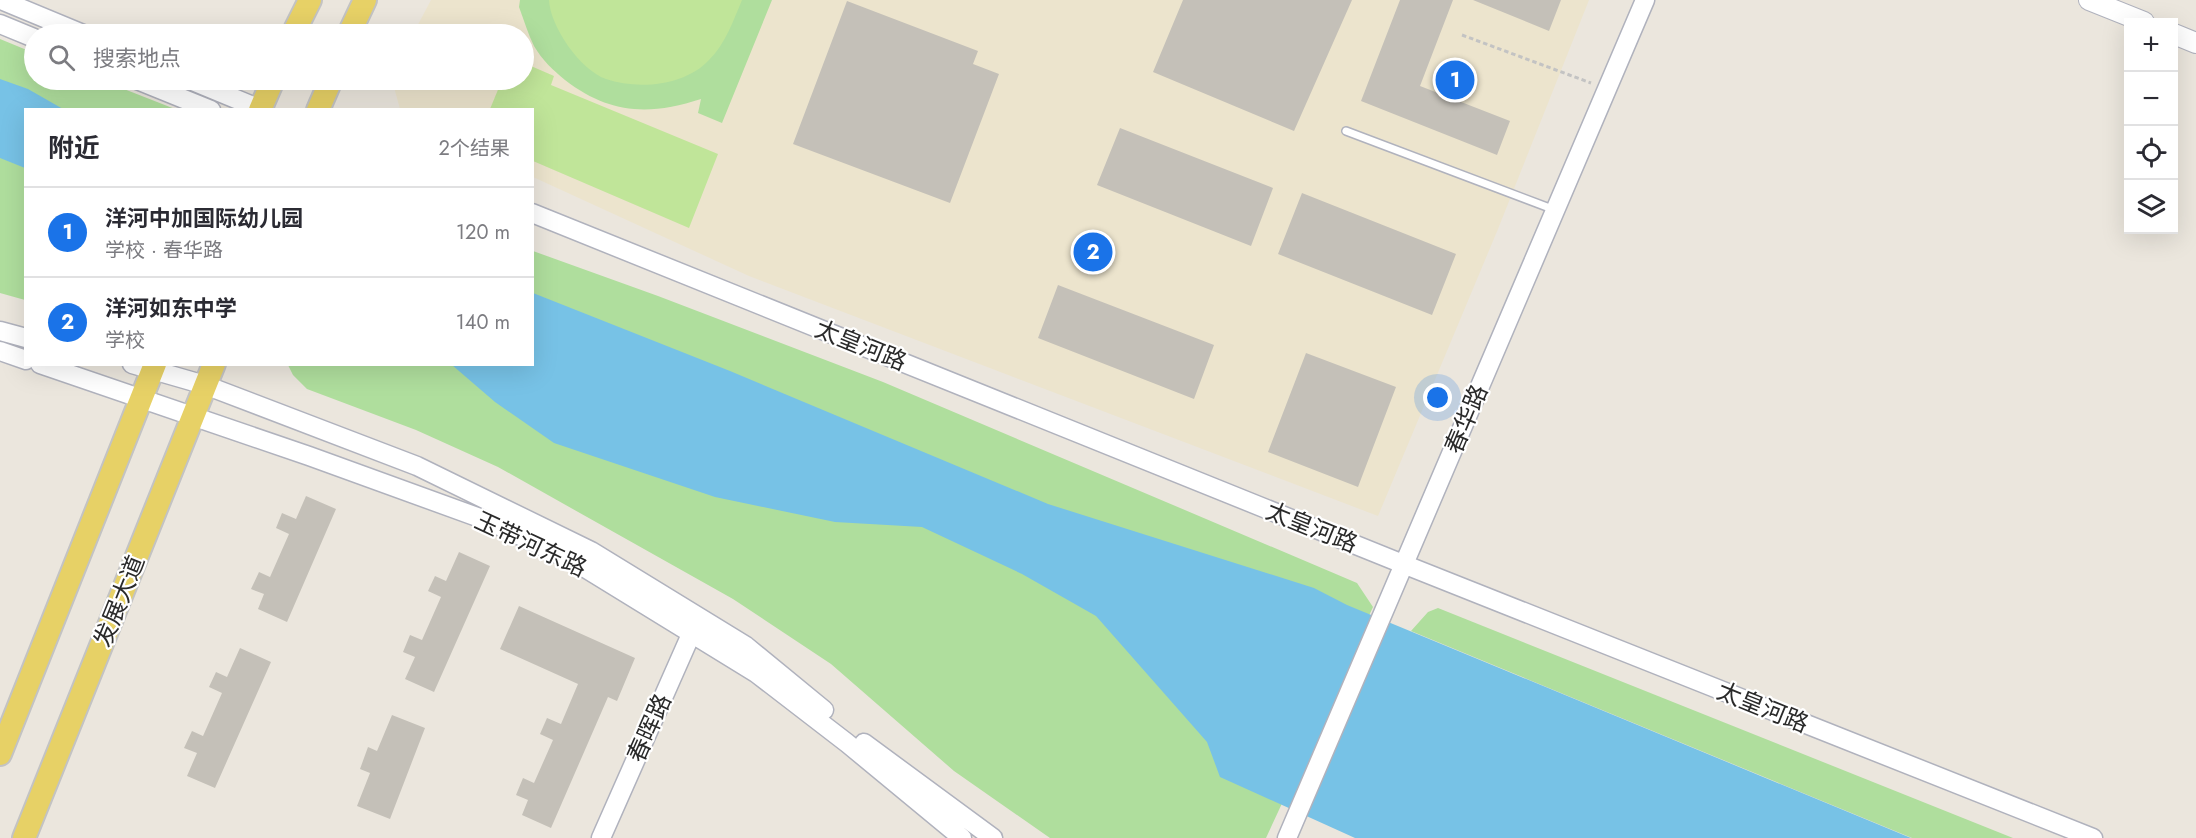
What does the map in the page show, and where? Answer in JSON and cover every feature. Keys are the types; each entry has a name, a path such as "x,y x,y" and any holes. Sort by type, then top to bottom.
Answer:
{"main road":[{"path":"298,24 310,0"},
{"path":"355,24 366,0"},
{"path":"2089,0 2134,18"},
{"path":"2178,36 2196,44"},
{"path":"260,108 269,90"},
{"path":"319,108 327,90"},
{"path":"0,754 141,398 147,366"},
{"name":"发展大道","path":"24,838 209,375"}],"street":[{"path":"1,0 59,24"},
{"name":"春华路","path":"1290,832 1386,602 1645,0"},
{"path":"0,24 24,34"},
{"path":"162,90 206,108"},
{"path":"214,90 258,108"},
{"name":"太皇河路","path":"534,214 1403,564 2093,838"},
{"path":"0,331 24,337"},
{"path":"0,351 24,359"},
{"name":"玉带河东路","path":"46,366 490,522 577,563 695,624 746,646 867,745 993,838"},
{"name":"玉带河东路","path":"147,366 209,375 417,466 591,551 695,624 838,736 962,838"},
{"name":"春晖路","path":"601,838 695,624"}],"lane":[{"path":"1346,131 1555,210"}],"path":[{"path":"1462,35 1607,89"}],"shaded area":[{"path":"431,0 1589,0 1498,229 1378,516 749,276 534,177 534,108 400,108 395,90 534,90 534,24 418,24"}],"green space":[{"path":"520,0 772,0 722,123 698,113 701,99 664,108 630,109 598,100 581,91 544,61 534,46 534,24 525,24 519,7"},
{"path":"549,0 742,0 725,39 699,69 674,80 646,85 606,79 586,67 561,34"},
{"path":"0,39 24,49 24,90 127,90 172,108 24,108 24,300 0,293"},
{"path":"534,67 554,76 551,85 718,154 689,228 534,161 534,108 490,108 498,90 534,90"},
{"path":"534,251 883,382 1357,583 1373,607 1266,838 1050,838 954,771 831,664 733,599 498,467 416,430 307,389 293,375 288,366 534,366"},
{"path":"1438,608 2013,838 1912,838 1411,631 1428,612"}],"water":[{"path":"0,79 24,88 24,90 30,90 61,108 24,108 24,168 0,158"},
{"path":"534,293 730,371 1048,504 1314,588 1347,605 1911,838 1355,838 1220,777 1207,742 1096,616 1022,574 922,527 835,522 715,497 554,443 495,402 453,366 534,366"}],"building":[{"path":"1183,0 1352,0 1294,131 1153,72"},
{"path":"1400,0 1453,0 1420,86 1510,121 1497,155 1361,101"},
{"path":"1473,0 1561,0 1549,31"},
{"path":"847,1 978,51 973,64 999,74 950,203 793,144"},
{"path":"1120,128 1273,188 1251,246 1097,185"},
{"path":"1302,193 1456,254 1432,315 1278,254"},
{"path":"1058,285 1214,345 1194,399 1038,338"},
{"path":"1306,353 1396,387 1358,487 1268,452"},
{"path":"306,496 336,509 287,622 258,609 264,594 251,589 259,572 270,577 289,534 276,528 282,513 296,519"},
{"path":"459,552 490,566 434,692 405,679 415,657 403,652 410,635 422,640 441,597 428,591 435,576 446,581"},
{"path":"519,606 635,658 617,701 608,697 551,828 522,815 528,800 516,795 523,778 534,783 553,740 540,734 547,718 561,724 578,684 500,649"},
{"path":"240,648 271,662 215,788 187,776 197,753 184,748 192,731 203,736 222,693 209,687 216,672 227,677"},
{"path":"392,715 425,728 390,819 357,806 370,773 360,769 368,747 377,751"}],"place":[{"name":"洋河中加国际幼儿园","path":"1455,80"},
{"name":"洋河如东中学","path":"1093,252"}]}
